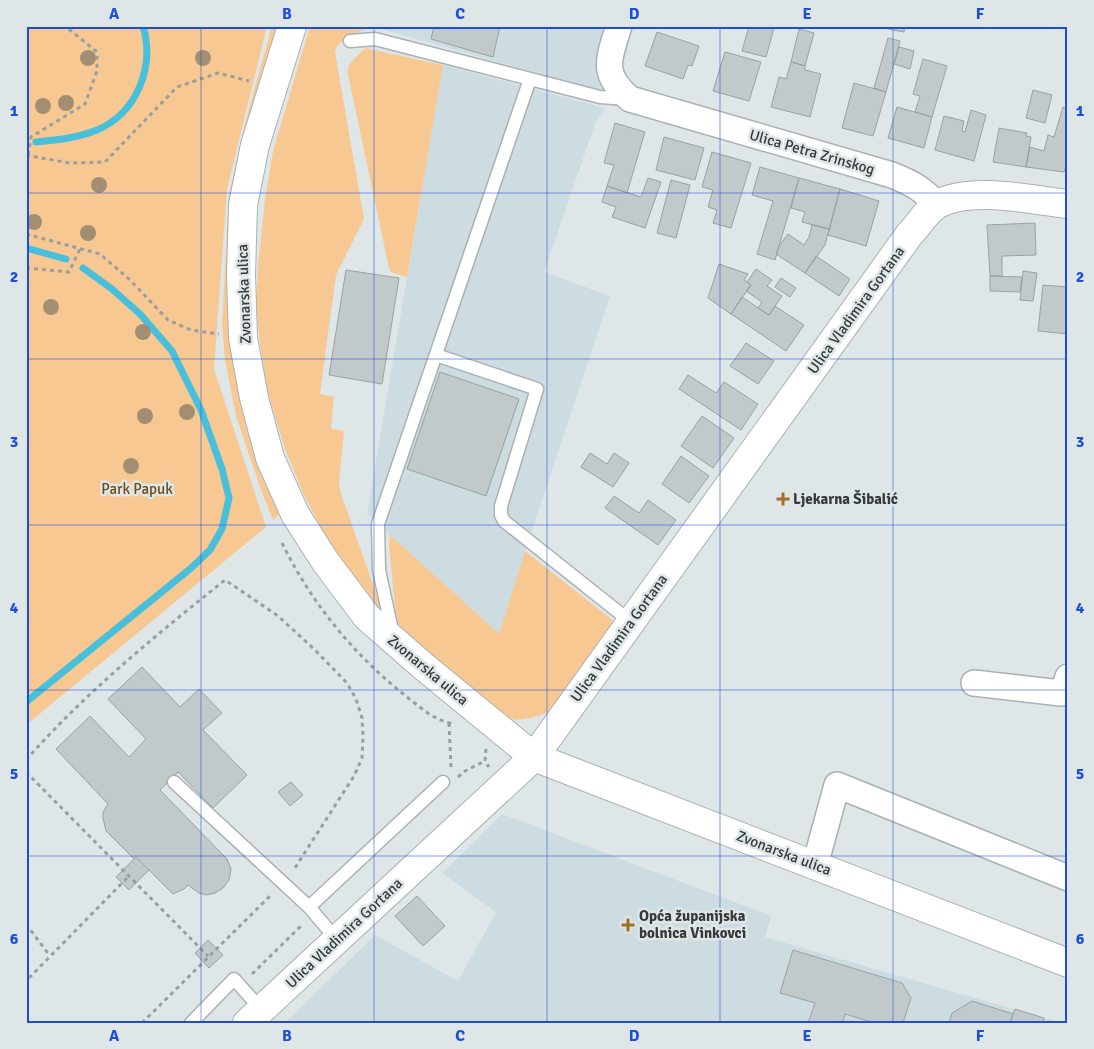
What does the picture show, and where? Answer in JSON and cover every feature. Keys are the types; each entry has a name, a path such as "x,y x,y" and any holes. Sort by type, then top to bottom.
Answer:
{"main road":[{"name":"Zvonarska ulica","path":"292,26 255,145 243,204 241,275 243,338 254,398 270,458 295,514 325,561 367,618 534,757 1068,964"},
{"path":"937,205 951,200 984,194 1068,204"},
{"name":"Ulica Vladimira Gortana","path":"254,1016 534,757 904,243 937,205"}],"street":[{"path":"619,26 612,47 609,71 617,88 630,99"},
{"name":"Ulica Petra Zrinskog","path":"630,99 892,175 910,182 924,191 937,205"},
{"path":"974,683 1060,693 1064,689 1068,677"},
{"path":"815,865 837,785 1068,878"}],"lane":[{"path":"350,41 374,39 600,97 630,99"},
{"path":"395,642 379,570 378,524 530,79"},
{"path":"436,355 537,389 501,506 501,514 504,521 631,622"},
{"path":"309,907 449,781"},
{"path":"174,782 309,907 337,940"},
{"path":"191,1023 234,979 254,1016"}],"path":[{"path":"65,26 97,52 97,71 85,104 31,137 27,155 69,163 105,162 177,87 218,73 254,83"},
{"path":"26,234 100,254 129,279 168,320 191,330 219,334 220,325"},
{"path":"26,268 69,272 80,248"},
{"path":"280,540 302,583 352,647 397,689 432,716 449,723 458,724"},
{"path":"26,760 48,736 126,662 226,580 278,616 347,683 356,699 362,718 363,737 362,758 354,776 283,883 142,1023"},
{"path":"449,723 449,781"},
{"path":"486,747 486,761 501,787"},
{"path":"26,772 208,956"},
{"path":"29,978 129,876"},
{"path":"26,924 50,956"}],"shaded area":[{"path":"371,26 633,26 627,53 611,94"},
{"path":"443,65 605,108 596,121 544,272 610,296 499,635 367,514"},
{"name":"Opća županijska bolnica Vinkovci","path":"502,814 771,916 765,937 1061,1023 285,1023 375,935 458,981 496,912 442,873"}],"green space":[{"name":"Park Papuk","path":"26,26 267,26 227,189 214,369 266,527 26,725"},
{"path":"272,26 284,26 236,209 281,513 273,520 236,416 225,360 222,324 229,194 247,116"},
{"path":"310,26 372,27 345,39 335,52 364,219 336,275 320,394 334,397 331,429 344,431 339,483 341,494 375,590 380,606 379,612 332,549 303,493 285,449 267,390 260,343 256,305 265,200 273,151"},
{"path":"365,48 443,65 407,277 391,272 389,268 347,70 352,61"},
{"path":"390,535 499,634 525,551 621,627 555,710 531,718 516,720 497,713 397,628 389,546"}],"building":[{"path":"434,26 500,26 493,57 431,39"},
{"path":"749,26 774,28 766,57 742,51"},
{"path":"889,26 905,26 904,32 888,29"},
{"path":"799,29 814,33 805,66 791,62"},
{"path":"657,32 699,46 692,66 688,65 683,79 645,66"},
{"path":"888,38 900,41 886,92 874,88"},
{"path":"899,47 914,51 910,69 894,64"},
{"path":"725,52 761,62 749,101 713,91"},
{"path":"923,59 947,66 932,117 915,112 920,96 913,94"},
{"path":"791,62 805,66 805,70 821,74 810,117 771,107 779,77 786,79"},
{"path":"854,83 886,92 873,136 842,128"},
{"path":"1033,90 1052,95 1045,123 1026,118"},
{"path":"897,107 932,117 924,148 888,138"},
{"path":"1063,107 1068,108 1068,160 1064,172 1026,167 1030,147 1044,151 1048,135 1054,137"},
{"path":"971,110 986,115 974,161 935,150 944,116 964,121 962,131 965,132"},
{"path":"615,123 645,132 627,193 607,186 614,165 604,163"},
{"path":"999,128 1027,133 1026,136 1031,137 1026,167 993,162"},
{"path":"664,137 704,148 695,180 656,170"},
{"path":"712,152 751,163 731,228 713,223 717,210 708,207 713,190 702,187"},
{"path":"760,167 799,178 775,260 757,254 773,201 752,195"},
{"path":"648,178 661,182 645,228 612,217 616,207 602,202 607,186 641,197"},
{"path":"799,178 840,189 829,229 802,222 805,212 791,208"},
{"path":"671,180 690,185 676,238 657,233"},
{"path":"840,189 879,201 866,246 828,235"},
{"path":"1035,223 1036,255 1002,256 1002,276 990,276 987,225"},
{"path":"812,225 829,229 825,245 805,273 776,254 779,246 788,234 804,245 809,237"},
{"path":"816,256 850,279 839,296 805,273"},
{"path":"719,264 748,274 744,280 751,285 731,314 708,298"},
{"path":"756,269 772,280 767,286 782,296 769,315 758,308 762,302 746,291 751,285 747,282"},
{"path":"346,270 399,278 382,384 329,375"},
{"path":"1023,271 1037,273 1033,301 1020,300"},
{"path":"990,276 1022,277 1020,292 990,291"},
{"path":"781,278 796,288 790,297 775,287"},
{"path":"1043,285 1068,287 1068,334 1038,331"},
{"path":"742,297 769,315 775,306 804,325 786,351 731,314"},
{"path":"746,343 774,361 758,384 730,366"},
{"path":"440,372 519,399 486,496 407,469"},
{"path":"688,375 716,393 724,382 758,404 741,430 679,389"},
{"path":"702,416 734,438 713,468 681,446"},
{"path":"590,453 607,464 614,453 629,463 613,487 581,467"},
{"path":"681,456 709,476 689,503 662,484"},
{"path":"614,496 639,513 648,500 676,520 658,545 605,508"},
{"path":"142,667 180,707 199,689 222,713 203,730 247,775 213,808 178,772 160,790 227,859 231,869 229,880 223,888 215,893 206,895 199,893 188,885 173,894 136,857 134,859 106,831 103,812 108,804 56,749 90,716 129,757 146,739 108,699"},
{"path":"291,782 303,795 290,806 278,792"},
{"path":"136,857 149,870 129,890 116,877"},
{"path":"417,896 445,926 423,946 395,916"},
{"path":"208,940 223,955 209,968 195,953"},
{"path":"793,950 902,983 911,998 903,1023 875,1023 845,1014 843,1023 808,1023 815,1003 780,993"},
{"path":"972,1001 1013,1014 1010,1023 949,1023 952,1013"},
{"path":"1015,1009 1044,1018 1043,1023 1010,1023"}],"waterway":[{"path":"36,142 89,133 111,122 123,112 140,87 144,72 146,42 143,26"},
{"path":"26,248 66,259"},
{"path":"26,702 190,569 210,550 222,529 229,498 222,469 201,410 172,351 140,314 112,289 83,268"}],"place":[{"name":"Ljekarna Šibalić","path":"783,499"},
{"name":"Opća županijska bolnica Vinkovci","path":"628,925"}]}
